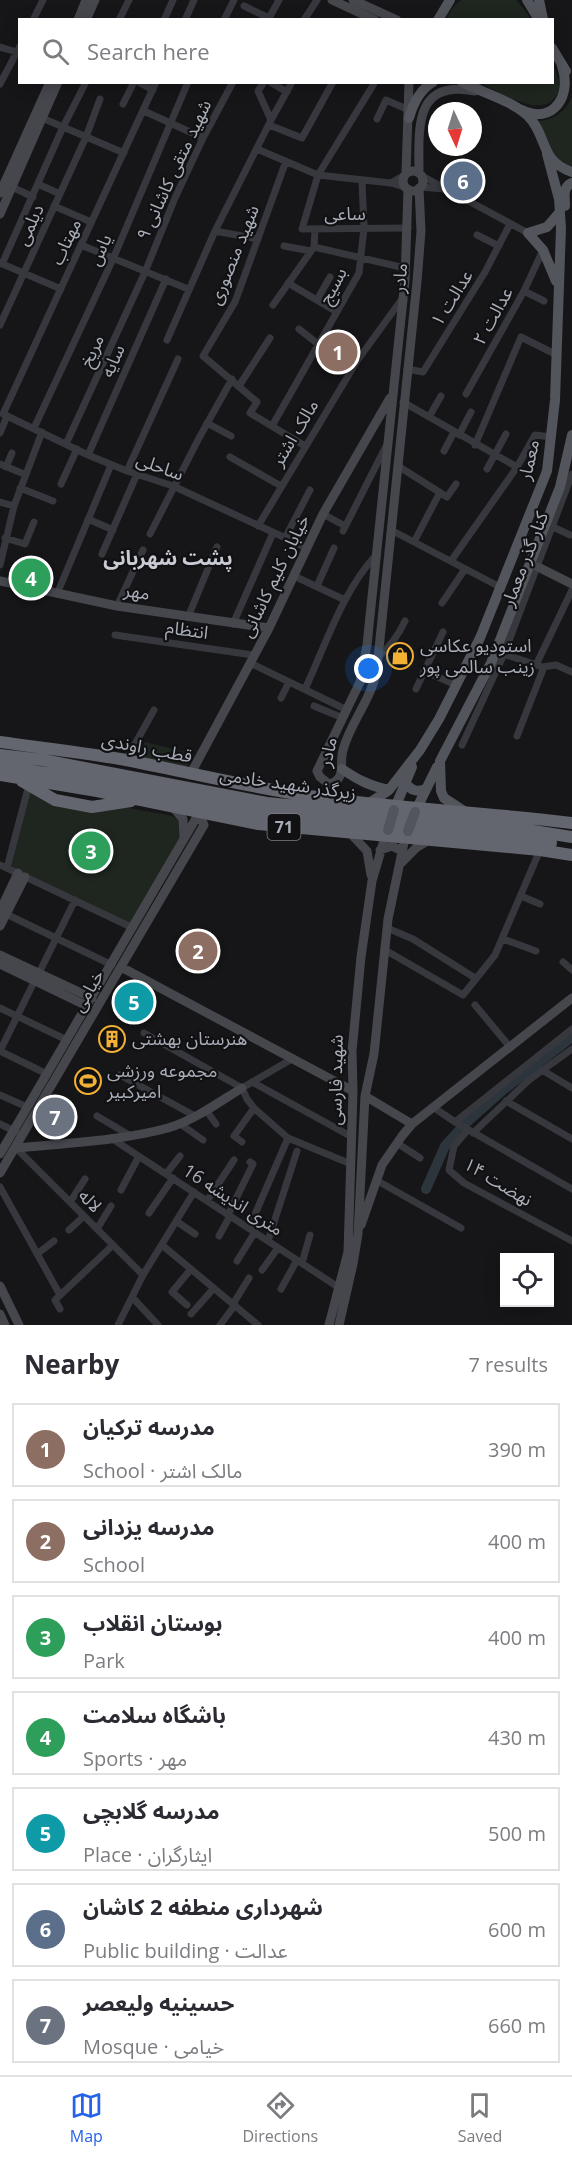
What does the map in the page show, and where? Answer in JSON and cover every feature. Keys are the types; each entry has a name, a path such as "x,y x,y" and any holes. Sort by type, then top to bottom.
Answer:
{"highway":[{"name":"قطب راوندی","path":"0,742 126,760 190,775 284,792 394,808 501,814 572,823"},
{"name":"زیرگذر شهید خادمی","path":"0,755 44,760 267,803 509,827 572,837"},
{"path":"44,760 69,756 222,789 257,787"},
{"name":"زیرگذر شهید خادمی","path":"0,766 154,791 265,814 505,836 572,846"},
{"path":"52,774 73,781 198,806 204,820"},
{"name":"71","path":"0,775 173,807 204,820 320,831 406,835 429,840 572,855"},
{"path":"16,777 33,791 111,804 138,800"},
{"path":"284,792 294,800 333,806 338,812 339,819 333,827 320,831"},
{"path":"501,814 488,815 480,820 478,825 482,838 527,844 540,850"}],"main road":[{"path":"527,0 540,18"},
{"path":"539,0 542,18"},
{"path":"543,18 549,0"},
{"path":"466,84 528,113 541,114 558,106 567,88 566,75 554,52"},
{"path":"561,66 572,78"},
{"path":"409,114 413,104 430,84"},
{"path":"519,109 530,117 542,138 547,154 560,167 572,172"},
{"name":"معمار","path":"386,834 394,808 420,750 480,638 547,471 552,438 557,356 561,228 560,212 547,154"},
{"path":"561,228 565,220 565,190 572,183"},
{"path":"558,288 543,250 528,233 548,227 560,212"},
{"name":"معمار","path":"406,835 469,703 500,652 550,525 572,435"},
{"path":"456,686 477,689"},
{"path":"456,686 469,703"},
{"name":"معمار","path":"368,804 389,790 420,750"},
{"name":"معمار","path":"440,761 441,791 444,798 464,811"},
{"path":"342,770 365,784 389,790"},
{"path":"405,782 415,790 427,788"}],"street":[{"path":"34,18 43,0"},
{"path":"79,18 86,0"},
{"path":"87,18 95,0"},
{"path":"120,18 129,0"},
{"path":"165,18 173,0"},
{"path":"186,18 194,0"},
{"path":"225,18 234,0"},
{"path":"269,18 279,0"},
{"path":"305,18 316,0"},
{"path":"332,0 371,18"},
{"path":"353,0 393,18"},
{"path":"244,6 266,18"},
{"path":"0,46 18,50"},
{"path":"0,83 18,52"},
{"path":"0,193 4,174 49,84"},
{"path":"0,213 57,84"},
{"path":"61,289 1,264 85,84"},
{"path":"123,104 135,84"},
{"name":"یاس","path":"34,428 113,259 187,84"},
{"name":"شهید متقی کاشانی ۹","path":"145,272 175,198 232,84"},
{"path":"263,84 258,91 270,122 302,138 332,84"},
{"path":"273,84 287,92"},
{"path":"166,340 215,231 291,84"},
{"path":"318,175 374,84"},
{"path":"406,188 404,175 410,84"},
{"name":"مهتاب","path":"0,433 5,415 61,289 155,86"},
{"path":"420,188 423,180 419,133 421,116 428,103 440,92 452,88 485,93"},
{"name":"دیلمی","path":"0,325 86,137 100,99"},
{"path":"376,118 386,100 409,114"},
{"path":"144,111 203,138"},
{"path":"42,118 124,153"},
{"path":"257,149 318,175 391,183 412,191 420,188 446,189"},
{"name":"شهید منصوری","path":"232,379 203,356 235,302 286,161"},
{"path":"391,183 411,170 528,233"},
{"name":"ساعی","path":"318,175 302,229 408,228"},
{"name":"بسیج","path":"272,426 359,273 364,228 362,181"},
{"path":"38,184 60,194"},
{"path":"12,187 33,197"},
{"name":"مادر","path":"406,188 408,228 405,268 364,670 317,771 320,777 329,784 335,783 340,778 341,758 348,736 375,683 419,251 420,188"},
{"path":"54,207 92,222"},
{"name":"عدالت ۱","path":"407,369 423,372 485,272 510,224"},
{"path":"273,306 313,249 315,229"},
{"path":"215,231 258,238"},
{"path":"477,236 499,246"},
{"path":"81,245 188,289"},
{"path":"284,246 313,249 405,268"},
{"name":"عدالت ۲","path":"466,394 524,291 543,250"},
{"name":"مریخ","path":"66,444 145,272"},
{"path":"317,300 330,277"},
{"name":"سایه","path":"88,455 166,279"},
{"path":"288,283 337,312"},
{"path":"524,291 544,301"},
{"name":"مالک اشتر","path":"258,526 357,360 402,299"},
{"path":"299,329 318,344"},
{"path":"475,445 521,337 557,356"},
{"path":"239,386 270,338"},
{"path":"127,471 178,359"},
{"path":"150,534 173,486 232,379 257,402 250,413 305,446"},
{"name":"خیابان کلیم کاشانی","path":"190,775 269,628 323,514 392,393"},
{"path":"429,417 441,396"},
{"path":"404,402 475,445 517,467"},
{"path":"444,451 471,412"},
{"name":"ساحلی","path":"5,415 88,455 173,486 307,548"},
{"path":"207,423 231,436"},
{"path":"0,565 5,538 24,474 42,432"},
{"path":"487,470 506,434"},
{"path":"451,561 517,467 535,435 552,438"},
{"path":"323,514 344,528 386,448 391,455 400,450"},
{"path":"61,484 77,449"},
{"path":"12,453 3,465 24,474"},
{"path":"230,457 281,486"},
{"path":"385,466 389,462 398,466 447,497 456,484"},
{"path":"57,594 111,465"},
{"path":"102,554 137,474"},
{"name":"کنار گذر معمار","path":"462,745 538,567 550,525 570,488 572,474"},
{"path":"20,488 53,501"},
{"path":"285,538 310,490"},
{"path":"414,542 440,492"},
{"path":"0,502 14,506"},
{"path":"88,519 112,530"},
{"path":"5,538 25,544 34,522"},
{"path":"550,525 570,535"},
{"path":"391,530 500,587"},
{"path":"233,624 273,533"},
{"path":"188,617 217,547"},
{"path":"317,586 334,548"},
{"path":"117,606 143,550"},
{"path":"305,689 345,600 361,571 376,555"},
{"path":"538,567 572,584"},
{"path":"442,603 465,569"},
{"path":"294,576 345,600"},
{"name":"مهر","path":"0,581 117,606 269,628"},
{"path":"517,736 540,666 572,590"},
{"path":"378,657 398,636 405,621"},
{"path":"416,689 443,632"},
{"name":"انتظام","path":"115,635 252,659 345,714"},
{"path":"500,652 540,666 556,665 572,672"},
{"path":"424,671 456,686"},
{"path":"281,698 289,682"},
{"path":"314,706 345,714"},
{"path":"126,760 154,710"},
{"path":"336,730 348,736"},
{"path":"33,791 3,866 133,928"},
{"path":"173,807 183,819 184,839"},
{"name":"خیامی","path":"0,1173 16,1148 18,1133 27,1107 67,1040 86,1001 117,966 133,928 184,839 204,820"},
{"name":"خیامی","path":"0,1154 18,1133 204,820"},
{"path":"350,833 367,851 372,881"},
{"name":"شهید فارسی","path":"329,1325 348,1251 353,1031 361,957 372,881 386,834"},
{"name":"شهید فارسی","path":"339,1325 354,1264 358,1234 365,1096 374,1054 387,928 406,835"},
{"path":"399,865 416,848 429,840"},
{"path":"380,850 392,846 402,852"},
{"path":"385,950 463,995 495,955 540,850"},
{"path":"0,926 3,912 21,875"},
{"path":"521,896 540,904"},
{"path":"47,1074 0,1051 75,900"},
{"path":"3,912 117,966 353,1091"},
{"path":"387,928 413,939 475,978"},
{"path":"503,939 536,951"},
{"path":"0,955 37,977 86,1001"},
{"path":"563,962 572,970"},
{"path":"0,963 37,977"},
{"path":"358,1234 382,1165 412,1124 572,998"},
{"path":"475,1005 510,1047"},
{"path":"0,1008 67,1040"},
{"path":"455,1122 572,1029"},
{"path":"144,1034 242,1088 254,1108 288,1138 351,1164"},
{"path":"470,1131 542,1070 572,1049"},
{"path":"16,1148 111,1138 168,1128 206,1110 292,1059"},
{"path":"542,1070 572,1088"},
{"path":"120,1076 195,1116"},
{"path":"252,1082 352,1137"},
{"path":"0,1095 27,1107"},
{"path":"365,1096 412,1124"},
{"path":"506,1101 572,1139"},
{"path":"433,1107 470,1131 572,1189"},
{"path":"242,1142 234,1137 254,1108"},
{"path":"206,1110 216,1124"},
{"path":"97,1116 129,1135"},
{"path":"179,1123 203,1140"},
{"path":"0,1124 18,1133"},
{"name":"نهضت ۱۴","path":"470,1131 454,1146 449,1170 464,1183 572,1241"},
{"name":"16 متری اندیشه","path":"111,1138 338,1287"},
{"path":"237,1261 252,1230 288,1138"},
{"path":"397,1143 420,1158"},
{"name":"لاله","path":"16,1148 143,1275"},
{"path":"268,1241 297,1151"},
{"path":"121,1190 139,1156"},
{"path":"149,1213 180,1156"},
{"path":"207,1201 234,1160"},
{"path":"218,1236 252,1163"},
{"path":"70,1202 85,1179"},
{"path":"376,1180 461,1228"},
{"path":"0,1187 60,1295"},
{"path":"118,1325 143,1275 194,1192"},
{"path":"97,1229 111,1206"},
{"path":"69,1230 84,1215"},
{"path":"176,1221 195,1234"},
{"path":"281,1289 299,1262 310,1235"},
{"path":"38,1254 54,1241"},
{"path":"60,1309 56,1300 60,1295 113,1245"},
{"path":"162,1245 255,1324"},
{"path":"262,1270 278,1248"},
{"path":"187,1305 172,1292 191,1269"},
{"path":"220,1325 249,1278"},
{"path":"0,1286 19,1325"},
{"path":"191,1314 214,1288"},
{"path":"132,1297 158,1325"},
{"path":"0,1314 5,1325"}],"shaded area":[{"path":"461,0 516,0 530,18 447,18 453,7"},
{"path":"554,68 559,80 559,88 556,96 549,103 530,105 482,84 554,84"},
{"path":"572,97 572,166 559,159 538,121 558,114"},
{"path":"145,742 194,754 185,770 138,757"},
{"path":"28,790 173,816 182,824 180,838 133,928 5,864"}],"waterway":[{"path":"426,1189 445,1146 467,1122 503,1090 572,1037"}],"place":[{"name":"شهرداری منطفه 2 کاشان","path":"463,181"},
{"name":"مدرسه ترکیان","path":"338,352"},
{"name":"باشگاه سلامت","path":"31,578"},
{"name":"استودیو عکاسی زینب سالمی پور","path":"400,656"},
{"name":"بوستان انقلاب","path":"91,851"},
{"name":"مدرسه یزدانی","path":"198,951"},
{"name":"مدرسه گلابچی","path":"134,1002"},
{"name":"هنرستان بهشتی","path":"112,1039"},
{"name":"مجموعه ورزشی امیرکبیر","path":"88,1081"},
{"name":"حسینیه ولیعصر","path":"55,1117"}],"district":[{"name":"پشت شهربانی","path":"168,558"}]}
